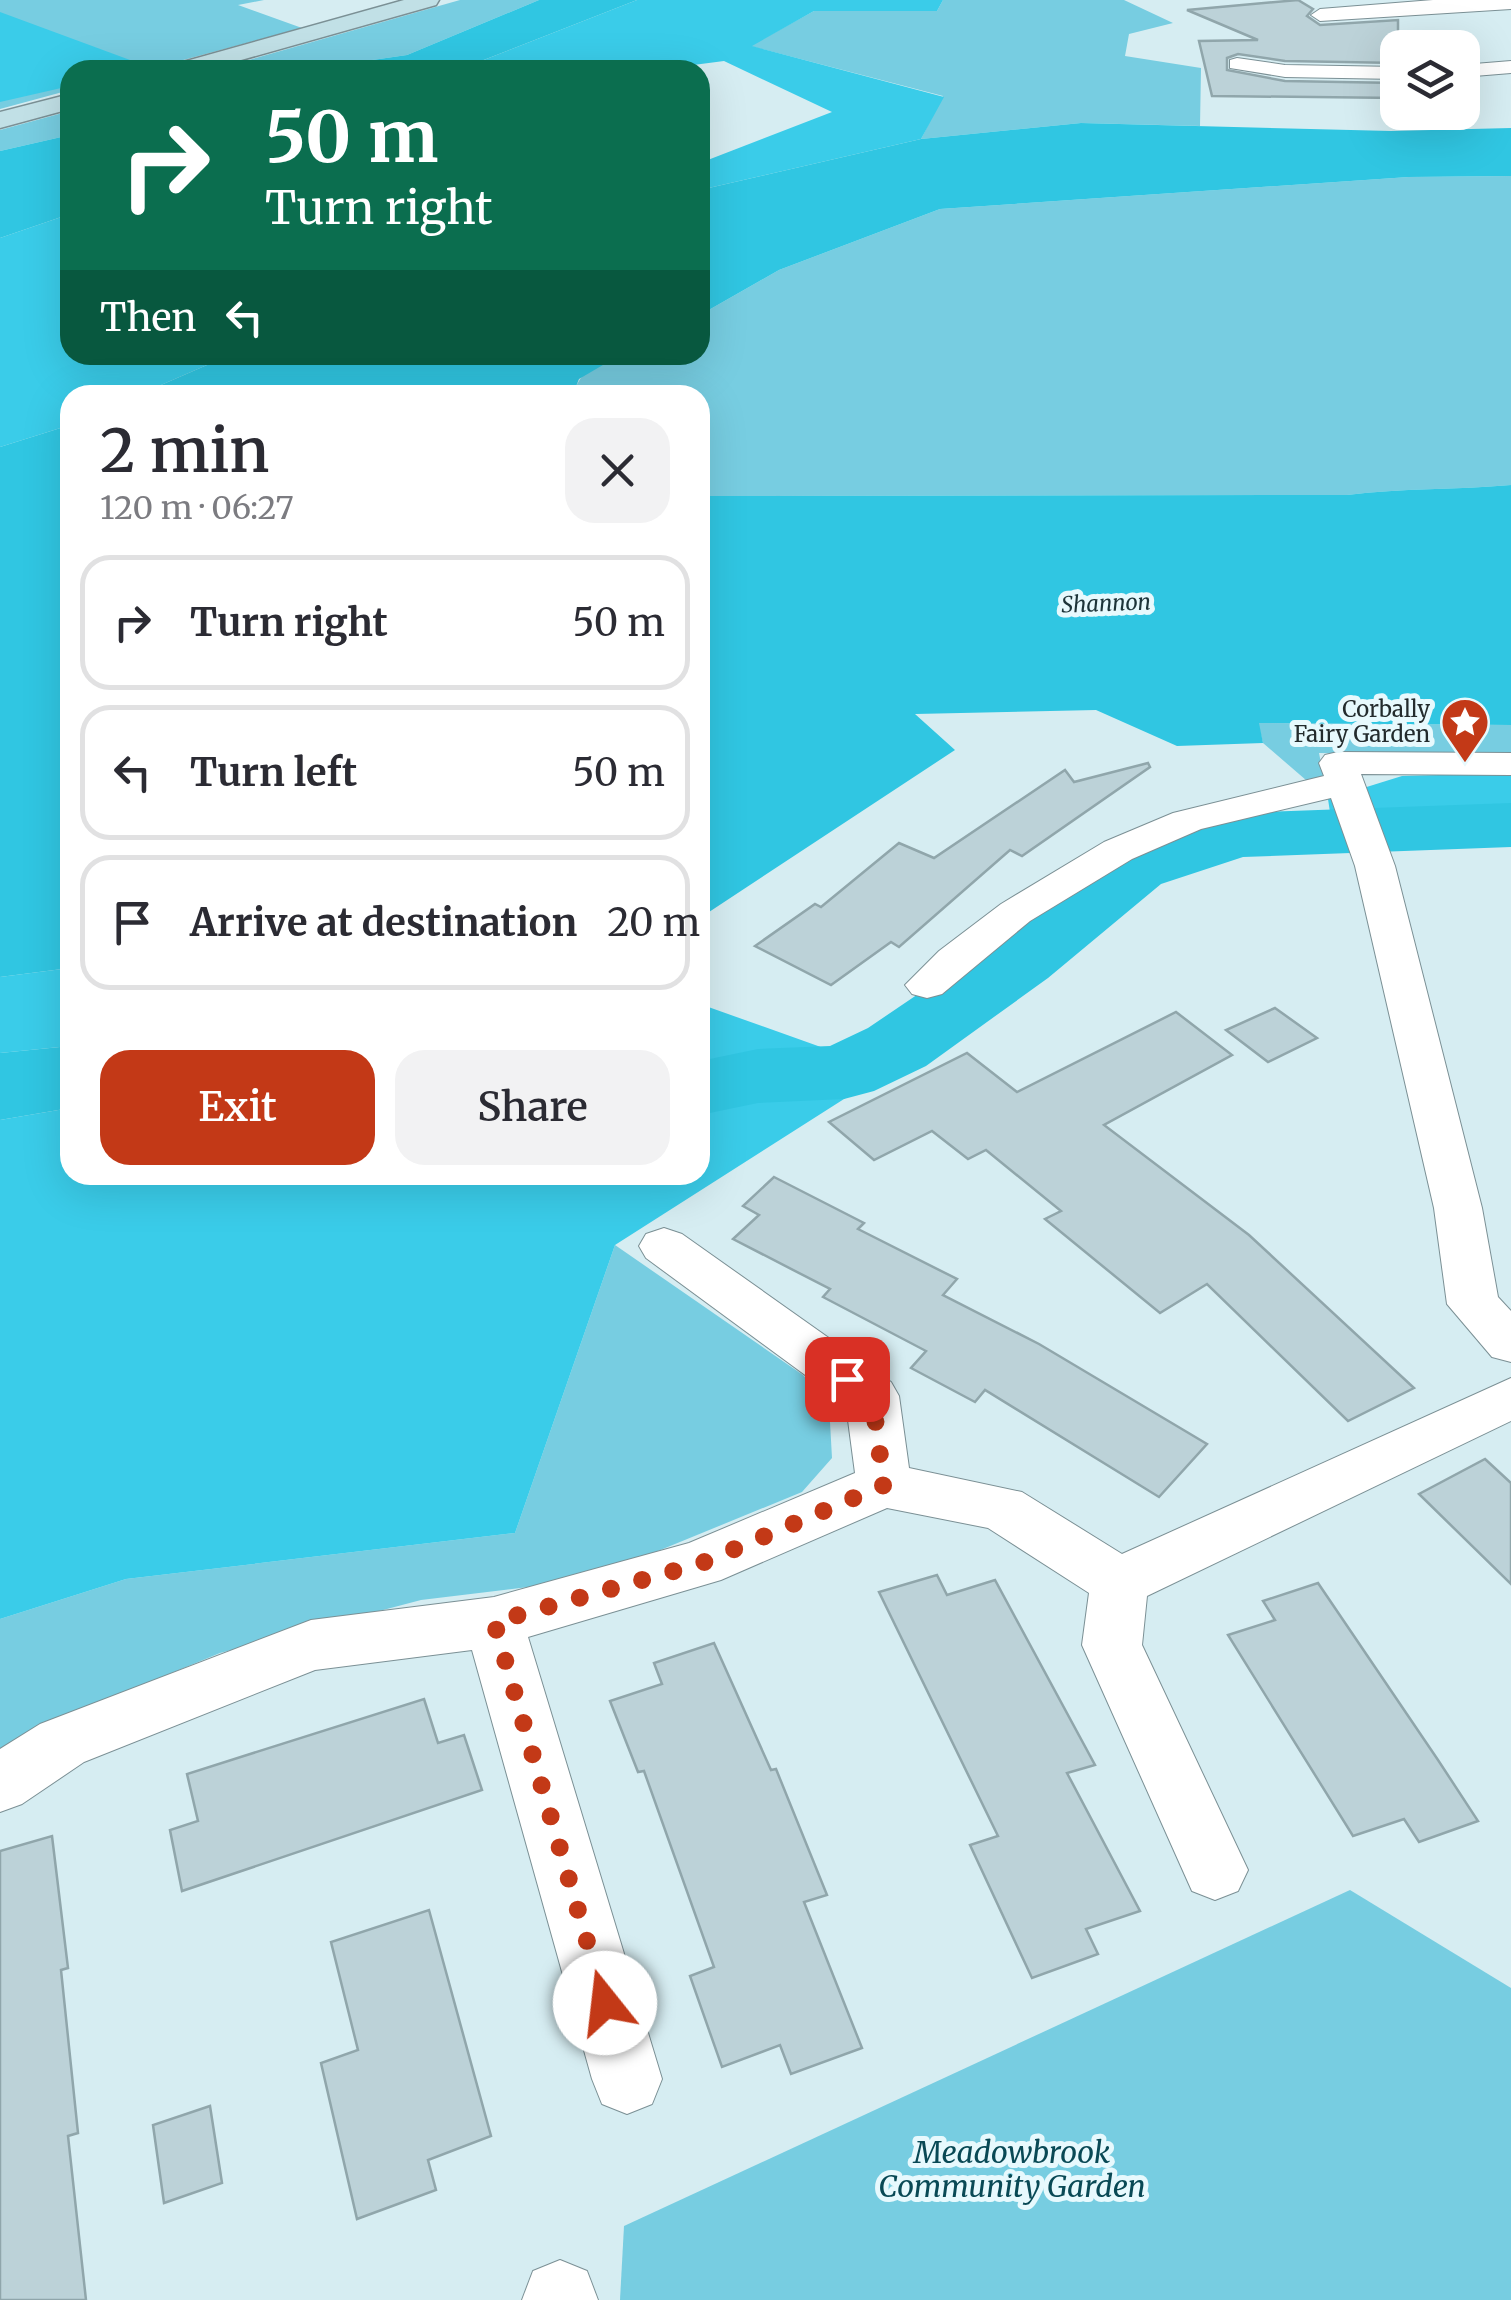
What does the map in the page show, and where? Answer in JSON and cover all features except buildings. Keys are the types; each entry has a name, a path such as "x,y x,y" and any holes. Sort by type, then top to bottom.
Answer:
{"main road":[{"path":"215,60 428,0"},
{"path":"0,120 60,104"}],"street":[{"path":"1320,16 1465,2 1511,3"},
{"path":"1237,64 1286,71 1380,73"},
{"path":"1480,70 1511,68"},
{"path":"1511,764 1338,763 1375,866 1458,1208 1473,1304 1511,1343"},
{"path":"927,984 971,944 1096,862 1186,822 1329,786 1348,786"},
{"path":"664,1246 872,1396 884,1485"},
{"path":"1119,1582 1511,1398"},
{"path":"0,1784 62,1743 312,1645 494,1622 702,1563 884,1485 1002,1508 1119,1582"},
{"path":"1119,1582 1112,1645 1216,1870"},
{"path":"494,1622 627,2080"}],"green space":[{"path":"0,0 264,0 238,5 302,28 183,60 60,60 60,93 0,109"},
{"path":"460,0 539,0 407,55 372,60 249,60"},
{"path":"943,0 1124,0 1173,23 1129,34 1125,56 1201,68 1200,126 1081,123 921,139 943,96 750,46 814,11 937,11"},
{"path":"60,114 60,137 0,151 0,130"},
{"path":"1511,176 1511,485 1347,495 710,496 710,385 577,385 583,375 598,365 710,365 710,309 779,270 940,209 1409,177"},
{"path":"1258,723 1511,725 1511,756 1319,753 1328,799 1263,743"},
{"path":"615,1245 803,1375 829,1404 832,1458 802,1492 614,1569 561,1583 421,1600 220,1653 53,1722 0,1756 0,1619 126,1579 515,1533"},
{"name":"Meadowbrook Community Garden","path":"1350,1890 1511,1988 1511,2300 620,2300 624,2226"}],"shaded area":[{"path":"637,0 943,0 937,11 814,11 752,46 944,97 921,139 710,188 710,159 832,112 724,61 484,60"},
{"path":"0,12 130,60 60,60 60,88 0,102"},
{"path":"60,217 60,365 207,365 161,385 60,385 60,428 0,447 0,238"},
{"path":"1511,773 1511,837 1335,845 1328,799 1402,776"},
{"path":"60,969 60,1047 0,1053 0,977"},
{"path":"710,1008 888,1071 710,1184"},
{"path":"60,1110 60,1185 709,1185 615,1245 515,1533 126,1579 0,1619 0,1120"}],"water":[{"path":"539,0 637,0 484,60 372,60 407,55"},
{"path":"1081,123 1391,131 1511,128 1511,176 1409,177 940,209 779,270 710,309 710,188 921,139"},
{"path":"60,137 60,217 0,238 0,151"},
{"path":"207,365 603,365 579,379 577,385 161,385"},
{"path":"60,428 60,969 0,977 0,447"},
{"name":"Shannon","path":"1511,485 1511,725 1259,723 1263,743 1177,746 1096,710 915,714 955,750 710,911 710,496 1347,495"},
{"path":"60,1047 60,1110 0,1120 0,1053"}],"waterway":[{"path":"710,1086 758,1076 844,1072 897,1047 1020,961 1135,868 1236,835 1511,825"}],"place":[{"name":"Corbally Fairy Garden","path":"1465,764"}],"route":[{"path":"605,2003 494,1622 702,1563 884,1485 872,1396 847,1379"}]}
